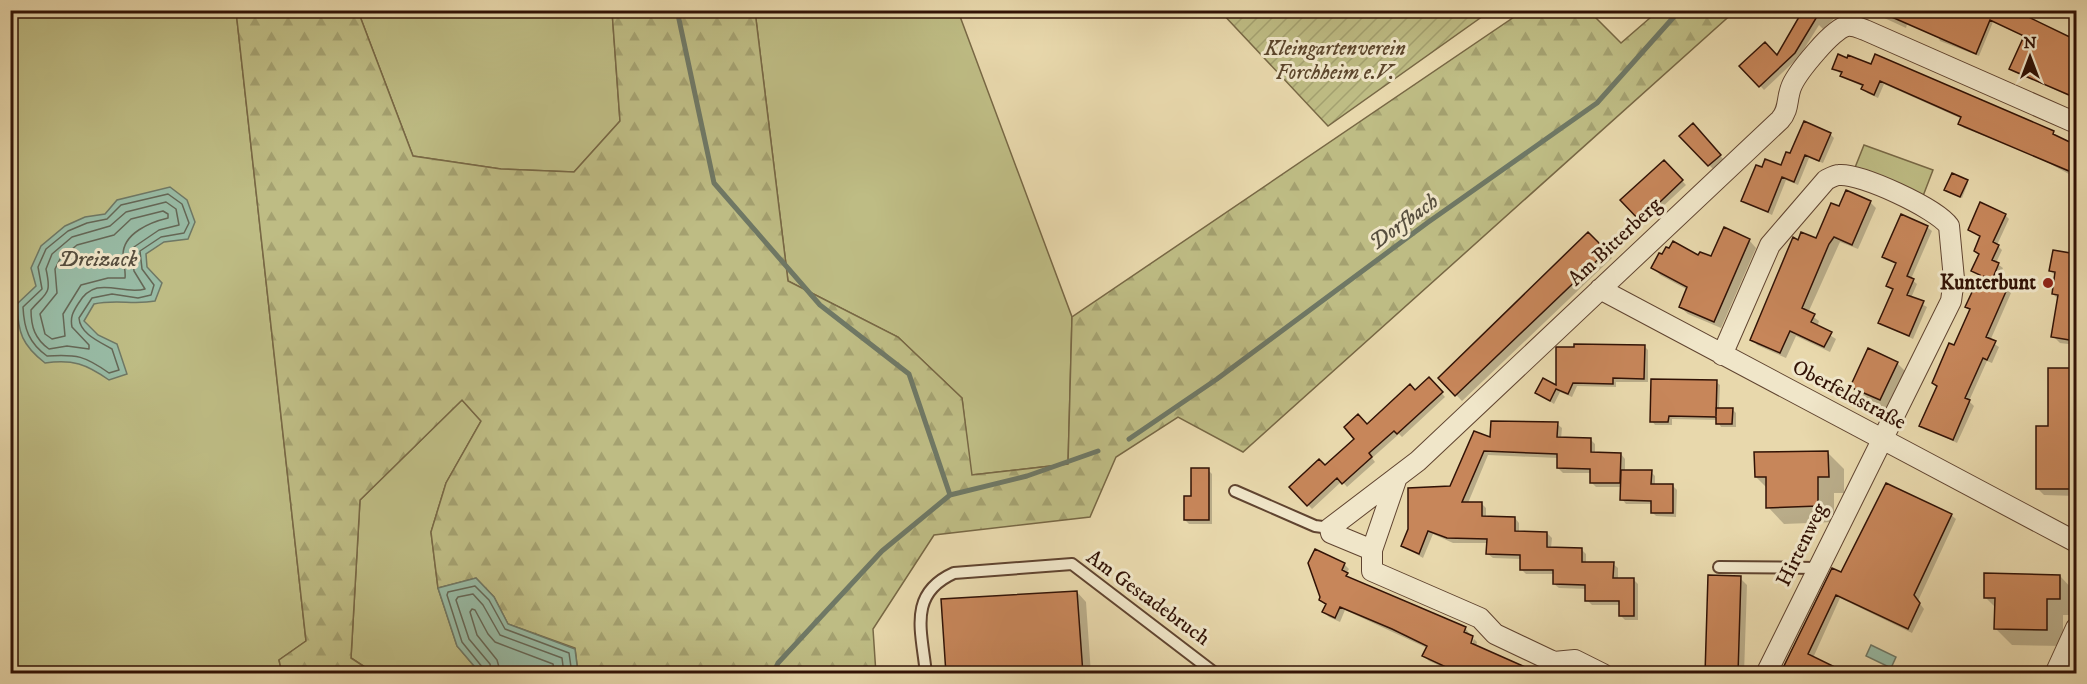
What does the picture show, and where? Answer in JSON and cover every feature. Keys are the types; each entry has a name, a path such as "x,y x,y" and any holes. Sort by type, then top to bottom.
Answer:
{"street":[{"name":"Am Bitterberg","path":"1330,528 1396,480 1780,120 1788,107 1790,93 1797,78 1831,37 1845,26 1865,30 2076,123"},
{"name":"Hirtenweg","path":"1722,355 1770,245 1826,180 1837,175 1850,176 1931,209 1949,226 1953,292 1766,674"},
{"name":"Oberfeldstraße","path":"1600,289 2076,542"},
{"name":"Am Bitterberg","path":"1372,550 1396,480"},
{"path":"1330,528 1332,533 1372,550 1372,571 1480,618 1495,634 1554,662 1575,660 1603,674"},
{"path":"2055,674 2076,628"}],"lane":[{"path":"1235,492 1316,526 1330,528"},
{"name":"Am Gestadebruch","path":"926,674 920,609 938,580 954,573 1072,564 1216,674"},
{"path":"1719,567 1817,568"}],"green space":[{"path":"10,11 236,11 306,641 279,660 282,673 16,674 11,669"},
{"path":"236,11 358,11 413,156 501,169 574,172 620,121 612,11 755,11 788,281 898,337 962,398 972,475 1068,464 1072,317 1523,11 1589,11 1621,43 1658,11 1735,11 1243,452 1178,417 1116,457 1090,517 934,535 873,629 876,674 578,673 575,648 508,624 494,597 476,578 438,588 431,532 446,483 481,421 462,400 360,500 351,658 374,673 282,673 279,660 306,641"},
{"path":"358,11 612,11 620,121 574,172 501,169 413,156"},
{"path":"755,11 958,11 1072,317 1068,464 971,475 962,398 898,337 788,281"},
{"name":"Kleingartenverein Forchheim e.V.","path":"1220,11 1490,11 1328,126"},
{"path":"1864,145 1933,170 1923,196 1854,170"},
{"path":"462,400 481,421 446,483 431,532 438,588 457,646 480,673 374,673 351,658 360,500"}],"water":[{"path":"451,11 492,11 491,15 463,17"},
{"name":"Dreizack","path":"170,187 187,200 195,222 188,239 164,242 146,254 147,267 162,283 155,301 94,304 84,321 98,335 117,344 127,374 109,380 79,364 45,363 31,350 23,338 17,304 36,286 31,268 41,246 65,226 85,217 105,214 117,200"},
{"path":"476,578 494,597 508,624 575,649 578,673 480,673 457,646 438,588"},
{"path":"1871,645 1896,657 1891,668 1866,656"}],"building":[{"path":"1803,10 1821,10 1795,53 1759,87 1739,66 1765,42 1777,55"},
{"path":"2014,10 2076,40 2076,98 2009,69 2024,36 1990,20 1976,54 1878,11"},
{"path":"1838,54 1847,58 1848,55 1871,64 1875,54 2054,131 2053,134 2076,145 2076,174 1958,124 1961,117 1880,81 1874,95 1861,89 1863,85 1840,76 1842,72 1832,69"},
{"path":"1804,121 1831,133 1819,161 1805,155 1794,182 1782,177 1768,212 1741,201 1756,165 1762,167 1765,159 1781,165 1786,152 1790,153"},
{"path":"1693,123 1721,155 1708,166 1679,136"},
{"path":"1664,160 1683,180 1640,221 1620,200"},
{"path":"1952,173 1968,180 1960,197 1944,190"},
{"path":"1846,190 1871,201 1852,245 1834,237 1829,244 1802,308 1815,314 1811,322 1832,332 1824,347 1790,331 1780,353 1750,340 1793,237 1798,240 1801,232 1816,238 1831,203 1839,206"},
{"path":"1980,202 2006,214 1993,242 1999,245 1992,260 1999,263 1992,280 2008,287 1986,337 1996,341 1987,360 1983,358 1965,398 1970,400 1953,440 1919,426 1937,386 1932,383 1949,343 1954,345 1970,309 1965,307 1980,275 1971,271 1979,254 1974,251 1980,236 1968,230"},
{"path":"1901,214 1928,226 1907,276 1914,279 1907,295 1924,301 1909,336 1878,323 1893,289 1886,286 1896,263 1882,257"},
{"path":"1724,227 1750,239 1714,322 1679,307 1687,287 1651,268 1659,253 1662,254 1666,247 1669,248 1673,241 1698,255 1700,252 1711,256"},
{"path":"1588,232 1607,251 1455,396 1438,378"},
{"path":"2053,250 2076,254 2076,341 2051,337 2058,295 2052,294 2055,272 2049,271"},
{"path":"1574,344 1645,345 1644,379 1613,378 1613,384 1573,383 1568,394 1556,389 1550,401 1535,393 1543,378 1556,385 1556,347 1574,347"},
{"path":"1868,348 1898,362 1880,400 1850,387"},
{"path":"2048,368 2076,368 2076,426 2071,426 2070,489 2036,489 2036,426 2048,426"},
{"path":"1429,377 1443,392 1397,434 1394,431 1369,453 1372,457 1342,484 1337,478 1307,506 1289,487 1319,459 1325,465 1354,439 1344,427 1358,414 1367,424 1410,384 1415,390"},
{"path":"1651,379 1717,380 1716,408 1733,408 1732,424 1716,424 1716,417 1669,416 1668,422 1650,422"},
{"path":"1491,421 1558,422 1557,437 1591,438 1591,452 1621,453 1620,483 1590,483 1590,469 1557,468 1557,454 1484,451 1462,502 1482,502 1482,516 1515,517 1515,531 1547,532 1547,547 1582,548 1582,562 1614,562 1613,578 1634,578 1634,616 1619,616 1619,601 1585,601 1585,585 1553,584 1553,570 1520,570 1520,555 1486,554 1487,539 1447,538 1428,531 1419,554 1401,546 1408,529 1408,488 1450,486 1474,431 1490,437"},
{"path":"1828,451 1829,477 1818,477 1818,506 1766,508 1766,477 1755,477 1754,452"},
{"path":"1191,468 1209,468 1209,520 1184,520 1184,496 1191,496"},
{"path":"1621,470 1652,470 1651,484 1673,484 1673,513 1651,513 1651,501 1620,500"},
{"path":"1886,483 1952,514 1914,595 1920,603 1908,629 1836,595 1808,654 1849,674 1780,674 1832,568 1841,572"},
{"path":"1315,549 1345,563 1342,570 1348,573 1346,576 1466,627 1464,632 1473,636 1471,643 1541,674 1461,674 1422,656 1427,646 1392,629 1340,607 1335,618 1322,612 1326,604 1319,600 1320,597 1308,563"},
{"path":"1984,573 2060,575 2060,599 2047,599 2047,630 1994,629 1995,598 1984,598"},
{"path":"1708,575 1741,576 1738,674 1705,674"},
{"path":"1077,591 1083,674 1046,674 1045,668 946,674 941,599"}],"waterway":[{"path":"677,10 714,183 820,305 909,374 950,495"},
{"name":"Dorfbach","path":"1129,439 1217,379 1427,223 1597,103 1680,10"},
{"path":"773,674 778,663 882,551 950,495 1027,476 1098,451"}],"place":[{"name":"Kunterbunt","path":"2048,283"}]}
